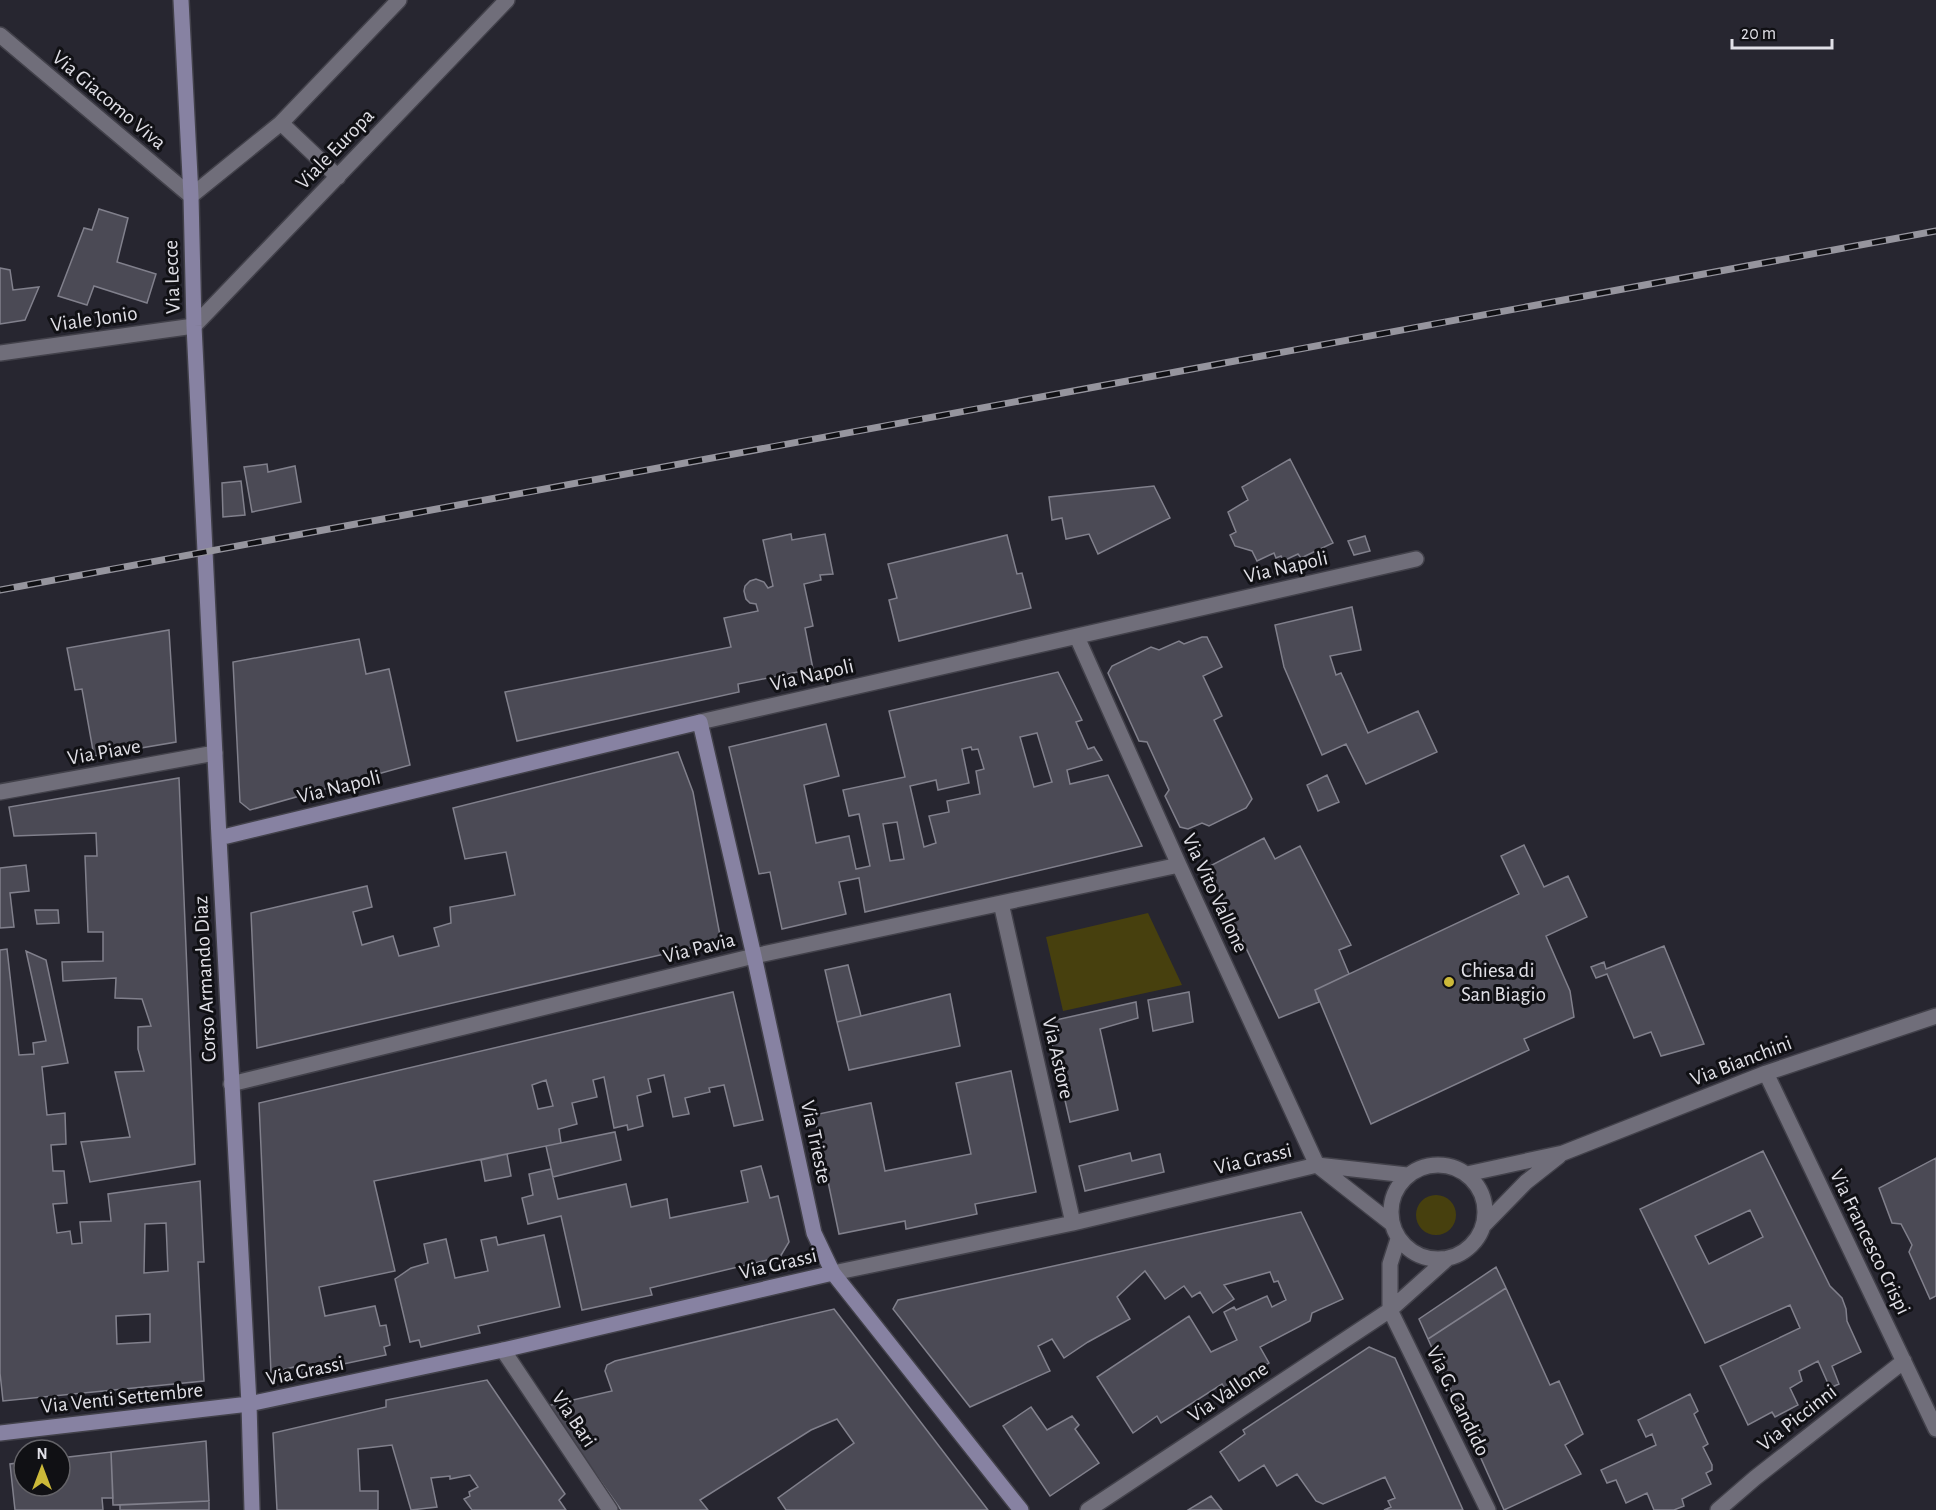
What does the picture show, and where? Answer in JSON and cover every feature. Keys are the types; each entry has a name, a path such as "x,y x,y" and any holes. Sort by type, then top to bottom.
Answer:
{"street":[{"name":"Via Lecce","path":"181,0 205,552"},
{"path":"191,196 282,123 399,0"},
{"name":"Viale Europa","path":"194,326 507,0"},
{"name":"Via Giacomo Viva","path":"0,35 191,196"},
{"path":"282,123 338,177"},
{"name":"Viale Jonio","path":"0,353 194,326"},
{"name":"Corso Armando Diaz","path":"205,552 249,1404 252,1510"},
{"name":"Via Napoli","path":"219,838 699,722 1416,559"},
{"name":"Via Vito Vallone","path":"1077,637 1317,1165"},
{"name":"Via Trieste","path":"699,722 754,956 814,1233 833,1273 1021,1510"},
{"name":"Via Piave","path":"0,792 215,753"},
{"name":"Via Pavia","path":"231,1084 754,956 1179,865"},
{"name":"Via Astore","path":"1001,903 1073,1223"},
{"name":"Via Bianchini","path":"1563,1153 1766,1073 1936,1016"},
{"name":"Via Francesco Crispi","path":"1766,1073 1936,1429"},
{"path":"1467,1174 1563,1153"},
{"path":"1484,1225 1486,1206 1480,1189 1467,1174 1448,1165 1427,1165 1407,1175 1396,1188 1390,1205 1391,1223 1398,1239 1412,1252 1429,1259 1448,1258 1464,1252 1476,1240 1484,1225 1526,1182 1563,1153"},
{"path":"1317,1165 1391,1223"},
{"name":"Via Grassi","path":"249,1404 503,1350 833,1273 1073,1223 1317,1165 1407,1175"},
{"path":"1390,1310 1390,1264 1398,1239"},
{"name":"Via Vallone","path":"1088,1510 1390,1310 1448,1258"},
{"name":"Via G. Candido","path":"1390,1310 1488,1510"},
{"name":"Via Bari","path":"503,1350 610,1510"},
{"name":"Via Piccinni","path":"1718,1510 1755,1478 1904,1361"},
{"name":"Via Venti Settembre","path":"0,1433 249,1404"}],"shaded area":[{"path":"1148,913 1182,985 1063,1011 1046,937"},
{"path":"1436,1195 1450,1201 1456,1215 1450,1229 1436,1235 1422,1229 1416,1215 1422,1201"}],"building":[{"path":"99,209 128,218 117,262 156,274 147,303 94,286 87,305 58,296 84,228 92,230"},
{"path":"0,268 10,270 13,290 39,287 25,320 0,324"},
{"path":"1290,459 1333,543 1301,558 1298,554 1283,561 1281,556 1276,558 1274,553 1257,561 1252,551 1235,546 1230,535 1236,532 1228,512 1248,500 1242,487"},
{"path":"267,464 268,472 295,466 301,502 252,512 244,467"},
{"path":"241,481 245,515 223,517 222,483"},
{"path":"1154,486 1170,518 1098,554 1089,534 1066,539 1062,518 1052,520 1049,497"},
{"path":"791,534 792,540 825,534 833,574 820,575 821,580 804,584 813,626 805,628 813,669 738,684 739,692 517,741 505,692 731,647 724,618 758,611 756,604 746,599 745,586 756,579 764,582 768,588 773,586 763,540"},
{"path":"1007,535 1017,574 1022,573 1031,608 899,641 889,600 897,598 888,564"},
{"path":"1365,536 1370,551 1354,555 1348,541"},
{"path":"1352,607 1361,650 1330,656 1336,675 1341,673 1368,733 1418,711 1437,752 1366,784 1346,744 1322,755 1284,667 1275,625"},
{"path":"169,630 176,742 94,756 82,689 75,690 67,648"},
{"path":"1207,637 1222,667 1203,676 1222,716 1214,720 1252,799 1246,808 1209,826 1202,823 1188,829 1180,827 1165,796 1169,790 1147,742 1139,741 1108,673 1112,666 1151,647 1159,650 1179,641 1184,644"},
{"path":"359,639 366,674 389,669 410,765 250,810 240,802 233,662"},
{"path":"1058,672 1082,720 1076,722 1088,749 1094,747 1102,760 1067,770 1070,784 1108,775 1142,846 865,912 859,878 839,882 846,914 782,929 770,872 759,874 729,747 826,724 839,776 804,785 816,843 849,836 856,869 870,866 859,814 849,816 843,790 905,777 889,711","holes":["1037,733 1052,782 1034,787 1020,737","971,747 972,750 978,749 984,769 976,771 980,794 947,801 949,812 929,816 936,843 924,847 910,786 936,780 938,790 969,783 962,749","897,822 904,859 890,861 883,824"]},
{"path":"678,752 693,792 721,941 257,1048 251,913 367,886 372,907 353,912 362,945 393,936 399,956 439,946 434,928 451,923 450,907 515,895 506,852 465,859 453,808"},
{"path":"1327,775 1339,802 1318,811 1307,785"},
{"path":"179,778 195,1164 90,1182 81,1142 130,1137 115,1072 144,1071 138,1049 138,1027 151,1026 142,999 115,998 116,978 63,981 62,962 103,961 103,932 88,932 85,856 97,856 96,833 14,836 9,807"},
{"path":"1264,838 1275,859 1300,846 1351,945 1339,950 1349,974 1315,990 1319,1002 1279,1018 1208,867"},
{"name":"Chiesa di San Biagio","path":"1524,845 1544,887 1568,876 1587,917 1546,936 1570,991 1574,1017 1524,1039 1529,1050 1371,1124 1315,990 1519,894 1501,856"},
{"path":"26,865 29,891 10,893 14,927 0,928 0,868"},
{"path":"35,910 58,910 59,923 37,924"},
{"path":"1664,946 1704,1044 1661,1056 1651,1032 1634,1038 1607,974 1596,978 1591,967 1604,962 1606,969"},
{"path":"7,949 19,1055 34,1054 33,1043 46,1041 26,951 46,960 68,1063 42,1067 47,1115 65,1113 66,1144 51,1145 53,1171 64,1171 67,1203 53,1204 57,1233 70,1231 72,1244 82,1243 80,1222 111,1221 108,1194 200,1181 204,1262 198,1262 204,1381 3,1401 0,1373 0,950","holes":["166,1223 168,1271 144,1273 145,1224","150,1314 150,1342 117,1344 116,1316"]},
{"path":"848,965 861,1016 837,1022 825,970"},
{"path":"733,992 763,1120 734,1126 724,1085 709,1088 710,1092 685,1098 689,1114 673,1117 664,1075 648,1079 651,1092 637,1096 643,1126 628,1130 627,1125 614,1128 604,1077 593,1080 597,1097 572,1103 577,1124 559,1129 561,1143 374,1181 395,1271 319,1287 325,1316 375,1306 380,1326 386,1325 390,1345 384,1347 386,1355 296,1374 294,1367 271,1373 259,1103","holes":["546,1080 553,1106 538,1109 532,1085"]},
{"path":"1189,992 1193,1022 1153,1031 1148,1000"},
{"path":"950,994 960,1046 849,1070 837,1022"},
{"path":"1136,1002 1138,1018 1100,1029 1118,1110 1070,1122 1047,1022"},
{"path":"1011,1071 1036,1192 975,1204 977,1214 906,1229 905,1221 839,1234 814,1115 871,1103 885,1171 971,1154 956,1083"},
{"path":"615,1132 621,1160 553,1177 546,1146"},
{"path":"1763,1151 1830,1286 1842,1298 1847,1321 1861,1352 1832,1366 1839,1384 1830,1388 1818,1361 1799,1371 1802,1381 1790,1388 1798,1405 1775,1417 1772,1412 1748,1425 1720,1366 1800,1328 1790,1305 1705,1343 1640,1209","holes":["1750,1210 1763,1237 1709,1264 1695,1236"]},
{"path":"1130,1153 1132,1161 1160,1154 1164,1172 1085,1191 1079,1166"},
{"path":"507,1154 511,1176 485,1181 481,1160"},
{"path":"1936,1158 1936,1296 1930,1299 1909,1252 1912,1245 1901,1224 1892,1223 1879,1188"},
{"path":"761,1166 770,1198 778,1196 789,1242 780,1257 650,1288 652,1295 582,1310 561,1216 528,1224 522,1198 533,1195 529,1174 551,1169 558,1199 626,1184 631,1207 667,1199 670,1218 748,1202 741,1171"},
{"path":"1301,1212 1343,1299 1312,1313 1310,1321 1260,1347 1269,1363 1226,1390 1222,1384 1161,1423 1157,1416 1133,1433 1097,1377 1189,1316 1211,1352 1237,1340 1224,1312 1234,1307 1236,1310 1267,1296 1272,1307 1286,1300 1278,1281 1274,1282 1270,1272 1224,1285 1234,1299 1213,1313 1200,1292 1192,1297 1184,1286 1165,1299 1145,1271 1117,1297 1130,1319 1064,1358 1052,1339 1038,1346 1050,1371 970,1407 893,1309 898,1300"},
{"path":"544,1235 560,1307 478,1326 480,1333 421,1347 419,1340 410,1342 395,1279 411,1268 428,1263 424,1244 446,1239 455,1278 488,1271 481,1240 496,1237 498,1245"},
{"path":"1496,1267 1506,1288 1428,1339 1419,1319"},
{"path":"1506,1288 1550,1385 1559,1381 1583,1434 1565,1445 1581,1474 1504,1510 1428,1339"},
{"path":"834,1309 988,1510 786,1510 778,1498 854,1443 837,1419 811,1430 700,1500 708,1510 621,1510 547,1406 612,1391 605,1371 607,1365 615,1361"},
{"path":"1369,1347 1395,1358 1463,1510 1384,1510 1391,1507 1388,1501 1395,1498 1385,1477 1323,1504 1316,1501 1297,1474 1277,1486 1264,1465 1239,1481 1220,1452 1245,1434 1243,1430"},
{"path":"487,1380 565,1494 559,1500 566,1510 472,1510 464,1499 470,1496 469,1492 478,1487 470,1475 450,1479 450,1476 431,1478 437,1507 411,1510 392,1445 358,1449 360,1491 378,1491 378,1510 277,1510 273,1433 386,1407 386,1400"},
{"path":"1690,1394 1698,1411 1694,1414 1708,1444 1703,1447 1712,1465 1712,1470 1706,1473 1711,1484 1682,1499 1684,1506 1674,1510 1654,1510 1647,1493 1626,1503 1616,1480 1607,1483 1601,1470 1656,1445 1652,1434 1646,1437 1638,1420"},
{"path":"1031,1407 1047,1430 1072,1416 1079,1425 1075,1429 1099,1463 1050,1496 1003,1426"},
{"path":"206,1441 209,1501 113,1505 111,1452"},
{"path":"111,1452 113,1498 102,1498 103,1510 15,1510 14,1498 72,1498 72,1457"},
{"path":"1211,1496 1222,1510 1188,1510"},
{"path":"209,1501 209,1510 120,1510 120,1505"}],"railway":[{"path":"0,590 1936,231"}],"place":[{"name":"Chiesa di San Biagio","path":"1449,982"}]}
